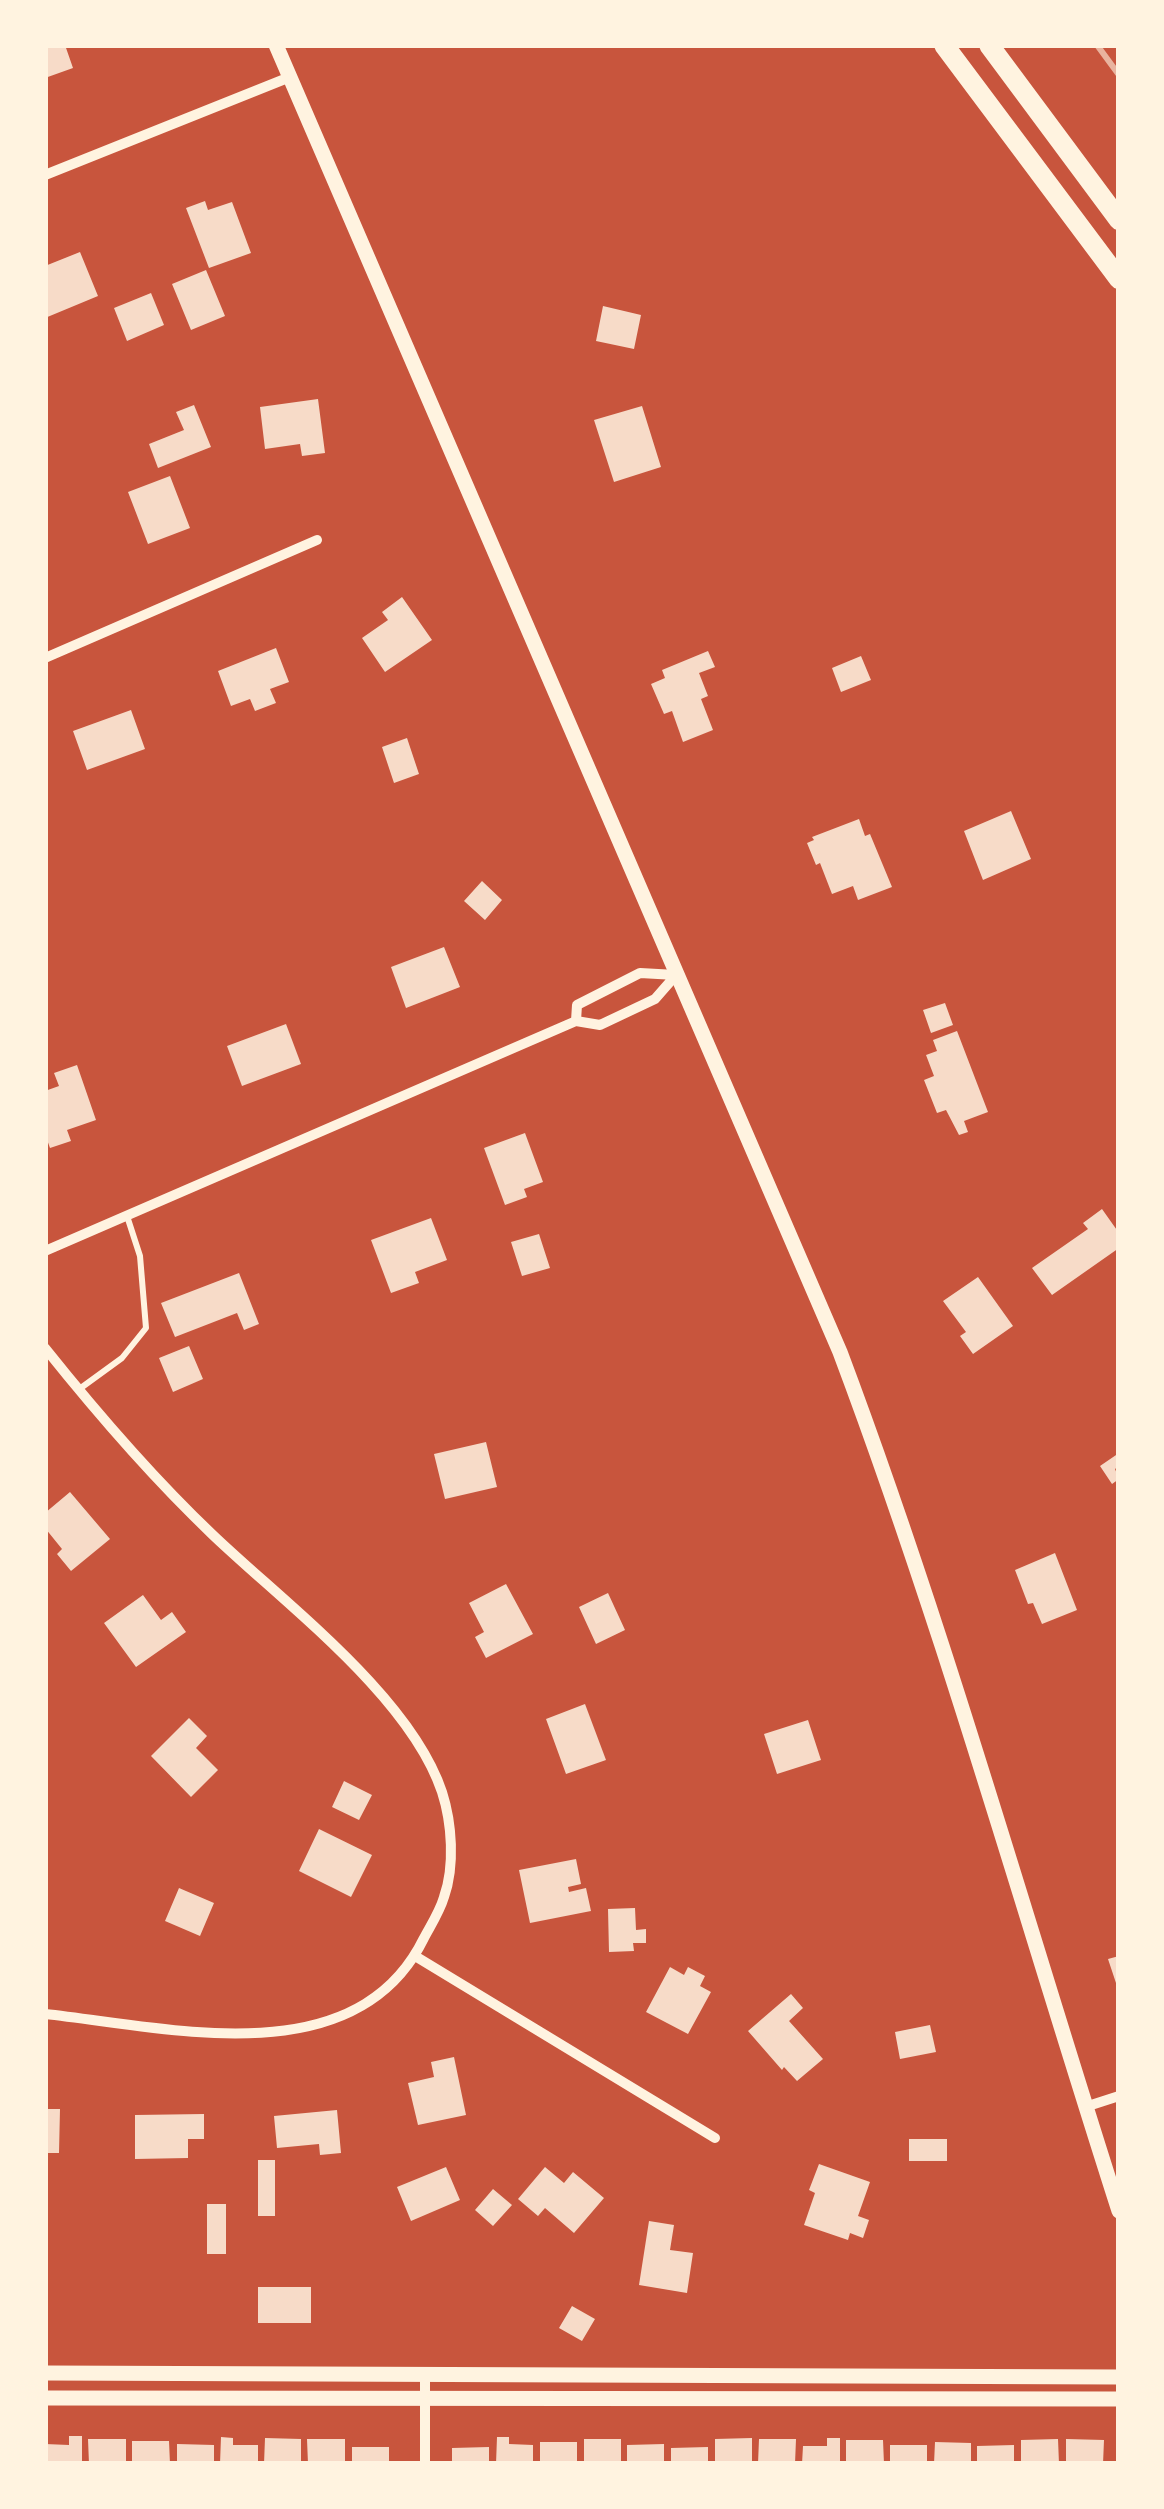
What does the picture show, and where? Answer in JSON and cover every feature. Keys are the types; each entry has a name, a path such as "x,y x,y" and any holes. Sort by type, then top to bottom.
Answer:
{"main road":[{"path":"944,45 1119,278"},
{"path":"989,45 1119,220"}],"street":[{"path":"276,45 840,1352 962,1706 1119,2211"},
{"path":"45,176 290,78"},
{"path":"45,658 317,540"},
{"path":"576,1021 577,1005 640,973 676,975"},
{"path":"45,1252 576,1021 600,1024 614,1018 655,999 676,975"},
{"path":"45,1348 78,1390 209,1531 380,1694 422,1750 442,1792 450,1836 445,1896 416,1956 372,2001 344,2017 302,2030 263,2033 45,2014"},
{"path":"416,1956 714,2138"},
{"path":"1085,2107 1119,2096"},
{"path":"45,2373 1119,2377"},
{"path":"424,2464 425,2376"},
{"path":"45,2398 1119,2398"}],"lane":[{"path":"78,1390 122,1358 146,1328 140,1256 127,1216"}],"building":[{"path":"45,45 65,45 73,68 45,78"},
{"path":"205,201 208,210 232,202 251,253 209,268 186,208"},
{"path":"80,252 98,296 45,318 45,266"},
{"path":"206,270 225,316 191,330 172,284"},
{"path":"151,293 164,325 127,341 114,308"},
{"path":"603,306 641,315 634,349 596,341"},
{"path":"318,399 325,453 302,456 300,444 265,449 260,407"},
{"path":"194,405 211,447 158,468 149,444 184,430 176,412"},
{"path":"642,406 661,467 614,482 594,420"},
{"path":"170,476 190,528 148,544 128,492"},
{"path":"402,597 432,640 385,672 362,638 388,620 382,612"},
{"path":"276,648 289,682 270,689 276,703 255,711 250,699 231,706 218,671"},
{"path":"708,651 715,667 699,673 708,696 701,699 713,730 683,742 672,711 664,714 651,684 665,678 662,670"},
{"path":"861,656 871,680 841,692 832,668"},
{"path":"131,710 145,749 87,770 73,731"},
{"path":"407,738 419,774 394,783 382,747"},
{"path":"1011,811 1031,859 983,880 964,831"},
{"path":"859,819 865,836 870,834 892,887 858,900 853,886 832,894 807,843 814,840 812,837"},
{"path":"482,881 502,900 485,920 464,901"},
{"path":"444,947 460,987 406,1008 391,967"},
{"path":"945,1003 953,1025 931,1033 923,1010"},
{"path":"286,1024 301,1064 242,1086 227,1046"},
{"path":"957,1031 988,1112 964,1121 968,1132 959,1135 946,1110 937,1113 924,1080 934,1076 926,1055 937,1051 933,1040"},
{"path":"77,1065 96,1120 67,1130 71,1141 50,1148 45,1134 45,1091 59,1086 54,1073"},
{"path":"525,1133 543,1182 524,1189 527,1197 505,1205 484,1148"},
{"path":"1102,1209 1119,1233 1119,1248 1052,1295 1032,1268 1088,1229 1083,1223"},
{"path":"431,1218 447,1260 415,1272 419,1283 391,1293 371,1240"},
{"path":"539,1234 550,1268 522,1276 511,1242"},
{"path":"239,1273 259,1324 244,1330 237,1313 175,1337 161,1303"},
{"path":"978,1277 1013,1326 973,1354 960,1336 966,1332 943,1301"},
{"path":"189,1346 203,1379 173,1392 159,1358"},
{"path":"486,1442 497,1487 445,1499 434,1454"},
{"path":"1119,1453 1119,1466 1115,1469 1119,1479 1112,1484 1100,1466"},
{"path":"70,1492 110,1539 71,1571 57,1554 62,1549 45,1528 45,1513"},
{"path":"1055,1553 1077,1610 1042,1624 1033,1603 1028,1604 1015,1570"},
{"path":"506,1584 533,1634 486,1658 475,1637 484,1632 469,1603"},
{"path":"608,1593 625,1630 596,1644 579,1607"},
{"path":"143,1595 161,1620 172,1612 186,1632 136,1667 104,1623"},
{"path":"585,1704 606,1760 566,1774 546,1719"},
{"path":"189,1718 207,1736 196,1748 218,1770 191,1797 151,1756"},
{"path":"808,1720 821,1760 777,1774 764,1734"},
{"path":"344,1781 372,1795 359,1820 332,1807"},
{"path":"319,1829 372,1855 351,1897 299,1871"},
{"path":"576,1859 581,1884 568,1887 569,1892 586,1888 591,1911 530,1923 519,1870"},
{"path":"179,1888 214,1903 200,1936 165,1921"},
{"path":"635,1908 636,1930 646,1929 646,1943 633,1943 634,1951 609,1952 608,1909"},
{"path":"1119,1956 1119,1989 1118,1989 1108,1959"},
{"path":"670,1967 684,1975 688,1967 705,1976 700,1986 711,1992 688,2034 646,2012"},
{"path":"791,1994 803,2008 789,2021 823,2059 797,2081 784,2067 782,2070 748,2031"},
{"path":"930,2025 936,2052 900,2059 895,2032"},
{"path":"454,2057 466,2115 418,2125 408,2083 434,2077 431,2062"},
{"path":"45,2109 60,2109 59,2153 45,2153"},
{"path":"337,2110 341,2153 320,2155 319,2144 277,2148 274,2116"},
{"path":"204,2114 204,2139 188,2139 188,2158 135,2159 135,2115"},
{"path":"909,2139 947,2139 947,2161 909,2161"},
{"path":"258,2160 275,2160 275,2216 258,2216"},
{"path":"819,2164 870,2182 858,2216 869,2220 863,2238 850,2233 848,2240 804,2225 815,2193 809,2190"},
{"path":"446,2167 460,2200 411,2221 397,2187"},
{"path":"545,2167 564,2183 573,2172 604,2198 574,2233 545,2208 538,2216 518,2199"},
{"path":"493,2189 512,2205 493,2226 475,2210"},
{"path":"207,2204 226,2204 226,2254 207,2254"},
{"path":"649,2221 674,2225 670,2250 693,2253 687,2293 639,2285"},
{"path":"258,2287 311,2287 311,2323 258,2323"},
{"path":"572,2306 595,2319 582,2341 559,2328"},
{"path":"69,2436 82,2436 82,2464 45,2464 45,2444 69,2445"},
{"path":"221,2437 233,2438 233,2445 258,2445 258,2464 220,2464"},
{"path":"497,2437 509,2437 509,2444 533,2445 533,2464 496,2464"},
{"path":"265,2438 301,2439 301,2464 264,2464"},
{"path":"752,2438 752,2464 715,2464 715,2439"},
{"path":"827,2438 840,2438 840,2464 802,2464 803,2446 827,2446"},
{"path":"88,2439 126,2439 126,2464 89,2464"},
{"path":"307,2439 345,2439 345,2464 308,2464"},
{"path":"584,2439 621,2439 621,2464 584,2464"},
{"path":"759,2439 796,2439 795,2464 758,2464"},
{"path":"1058,2439 1059,2464 1021,2464 1021,2440"},
{"path":"1066,2439 1104,2440 1103,2464 1066,2464"},
{"path":"846,2440 883,2440 884,2464 846,2464"},
{"path":"132,2441 169,2441 170,2464 132,2464"},
{"path":"540,2442 577,2442 577,2464 540,2464"},
{"path":"935,2442 971,2443 971,2464 934,2464"},
{"path":"177,2444 214,2445 214,2464 177,2464"},
{"path":"664,2444 664,2464 627,2464 627,2445"},
{"path":"890,2445 927,2445 927,2464 890,2464"},
{"path":"1014,2445 1014,2464 977,2464 977,2446"},
{"path":"352,2447 389,2447 389,2464 352,2464"},
{"path":"489,2447 489,2464 452,2464 452,2448"},
{"path":"708,2447 708,2464 671,2464 671,2448"}],"railway":[{"path":"1097,45 1119,75"}]}
